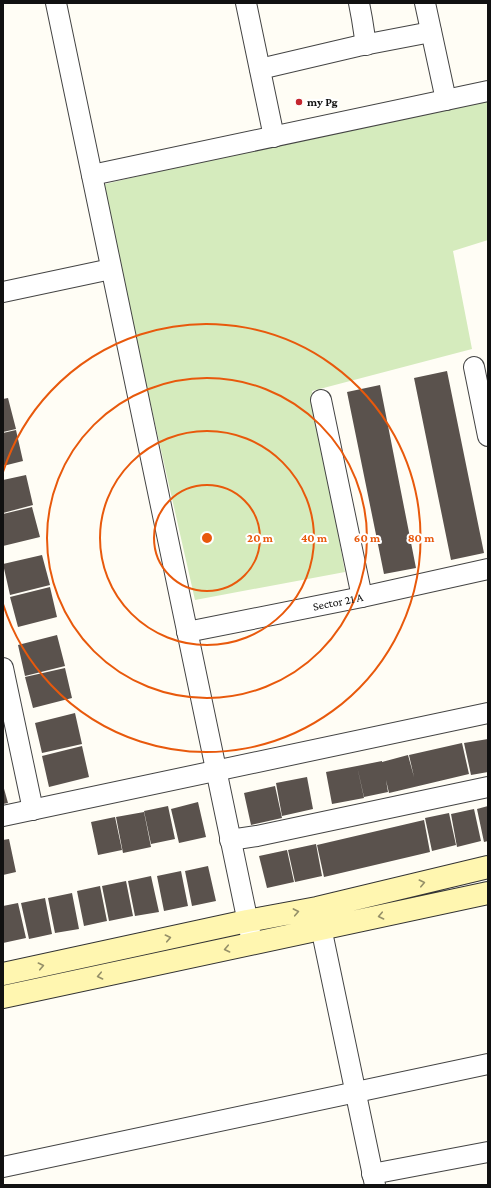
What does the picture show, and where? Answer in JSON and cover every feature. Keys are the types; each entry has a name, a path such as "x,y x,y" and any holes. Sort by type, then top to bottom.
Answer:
{"street":[{"path":"56,3 252,943"},
{"path":"246,3 274,137"},
{"path":"359,3 366,45"},
{"path":"425,3 446,100"},
{"path":"260,70 366,45 431,32"},
{"path":"92,175 488,91"},
{"path":"3,292 111,269"},
{"path":"474,367 488,436"},
{"path":"321,400 362,596"},
{"name":"Sector 21 A","path":"187,632 488,569"},
{"path":"3,668 32,810"},
{"path":"3,816 488,713"},
{"path":"230,840 488,787"},
{"path":"3,974 316,908 488,868"},
{"path":"3,998 488,893"},
{"path":"316,908 374,1179 488,1152"},
{"path":"3,1167 488,1064"}],"green space":[{"path":"488,93 488,240 453,251 472,349 312,391 345,572 195,600 101,185"}],"building":[{"path":"447,371 484,553 451,560 414,378"},
{"path":"380,385 416,568 384,574 347,392"},
{"path":"8,398 16,429 3,432 3,399"},
{"path":"16,430 23,461 3,466 3,433"},
{"path":"26,475 33,505 3,513 3,480"},
{"path":"32,507 40,537 3,546 3,514"},
{"path":"42,555 50,585 10,595 3,564"},
{"path":"50,587 57,617 18,627 10,597"},
{"path":"57,635 65,666 25,676 18,645"},
{"path":"65,668 72,698 33,708 25,677"},
{"path":"75,713 82,744 42,753 35,723"},
{"path":"488,739 488,772 471,775 464,743"},
{"path":"462,743 469,774 389,793 386,780 388,792 364,797 357,766 382,762 408,755 414,777 409,755"},
{"path":"82,746 89,777 49,787 42,756"},
{"path":"357,766 364,798 332,804 326,772"},
{"path":"307,777 313,809 282,816 276,783"},
{"path":"3,785 8,803 3,804"},
{"path":"275,786 282,818 251,825 244,793"},
{"path":"198,802 206,837 179,843 171,809"},
{"path":"168,806 175,839 151,844 144,811"},
{"path":"488,806 488,841 484,842 477,809"},
{"path":"474,809 481,841 457,847 451,814"},
{"path":"144,812 151,847 123,853 116,817"},
{"path":"449,813 456,845 432,851 425,818"},
{"path":"115,817 122,850 98,855 91,822"},
{"path":"424,820 430,852 324,877 317,845"},
{"path":"9,839 16,872 3,875 3,840"},
{"path":"316,844 322,876 295,882 288,850"},
{"path":"287,850 294,882 267,888 259,856"},
{"path":"208,866 216,901 192,906 185,871"},
{"path":"181,871 188,906 164,911 157,876"},
{"path":"151,876 159,912 135,916 128,881"},
{"path":"126,881 133,916 109,921 102,886"},
{"path":"100,886 107,921 84,926 77,891"},
{"path":"72,893 79,929 55,933 48,898"},
{"path":"45,898 52,934 29,939 21,903"},
{"path":"18,903 26,938 3,943 3,906"}],"place":[{"name":"my Pg","path":"299,102"}]}
